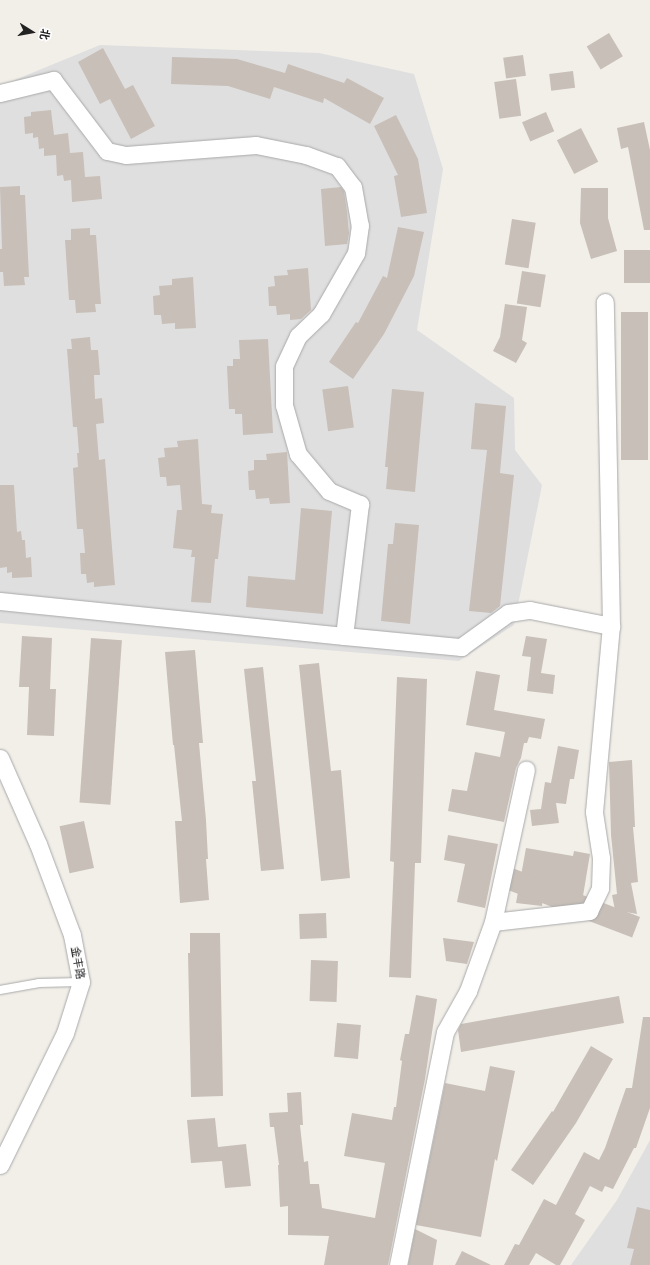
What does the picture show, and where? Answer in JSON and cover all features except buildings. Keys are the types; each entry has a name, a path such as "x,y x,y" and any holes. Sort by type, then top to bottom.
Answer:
{"street":[{"path":"0,92 53,80 107,151 126,155 256,145 306,155 337,166 352,187 360,225 356,253 321,314 298,336 284,366 284,405 298,454 329,490 360,504 344,636"},
{"path":"493,922 589,911 600,888 601,858 594,812 611,626 605,302"},
{"path":"0,601 344,636 462,646 508,613 530,610 611,626"},
{"name":"金丰路","path":"0,758 38,844 69,928 81,982 65,1033 0,1165"},
{"path":"398,1265 445,1032 468,991 493,922 526,770"}],"lane":[{"path":"0,990 39,983 81,982"}],"shaded area":[{"path":"100,45 319,53 414,74 443,169 417,330 514,398 515,450 542,485 514,625 459,661 0,623 0,86"},
{"path":"650,1140 650,1265 571,1265 617,1200"}]}
